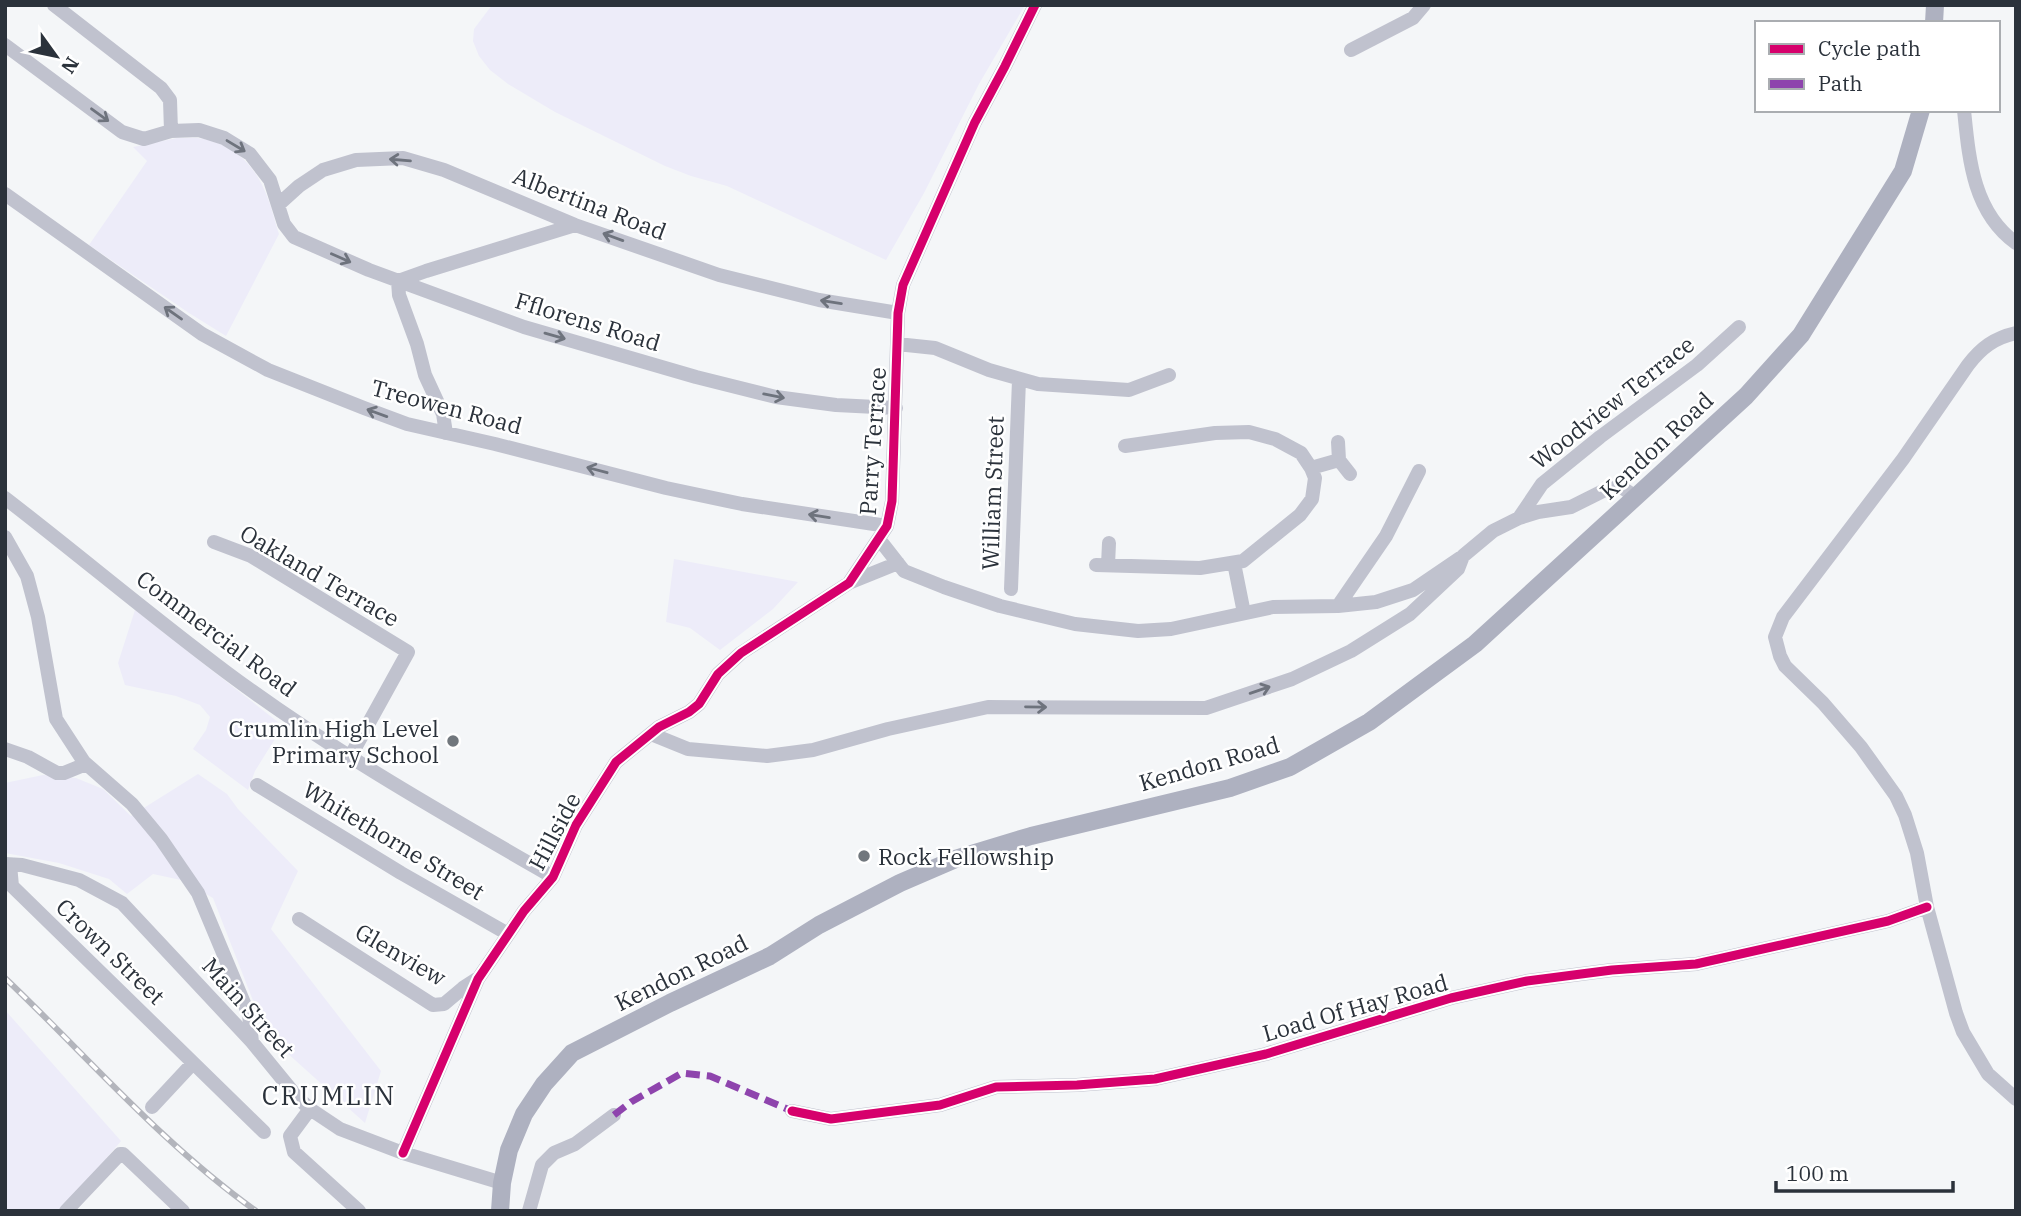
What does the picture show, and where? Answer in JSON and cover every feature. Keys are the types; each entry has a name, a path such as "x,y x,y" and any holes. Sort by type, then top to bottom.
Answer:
{"main road":[{"name":"Kendon Road","path":"500,1211 502,1183 509,1150 524,1114 544,1084 572,1053 770,956 820,925 900,883 958,858 1031,836 1230,788 1290,767 1369,722 1475,644 1746,396 1801,335 1903,171 1920,112"}],"street":[{"path":"54,5 161,88 170,100 171,131"},
{"name":"Parry Terrace","path":"879,539 887,526 892,501 898,313 903,285 975,122 1035,5"},
{"path":"1351,50 1413,18 1424,5"},
{"path":"5,46 122,132 144,139 171,131 199,130 224,138 250,154 270,180 278,205"},
{"path":"1964,112 1971,169 1983,206 1993,223 2016,243"},
{"name":"Albertina Road","path":"278,205 299,186 323,170 356,160 403,158 444,170 575,225 719,275 819,300 898,313"},
{"name":"Treowen Road","path":"5,194 202,334 268,370 364,408 407,424 666,488 793,512 887,526"},
{"name":"Fflorens Road","path":"278,205 284,224 294,237 369,270 524,327 776,397 836,405 896,408"},
{"path":"446,433 443,414 425,375 399,295 398,281 575,225"},
{"name":"Woodview Terrace","path":"1519,518 1542,484 1697,365 1739,327"},
{"path":"2016,333 1991,342 1979,350 1903,459 1783,617 1776,637 1780,656 1786,666 1861,747 1896,796 1917,853 1927,907 1963,1032 1988,1074 2016,1099"},
{"path":"897,344 935,348 989,370 1038,384 1129,390 1170,375"},
{"name":"William Street","path":"1011,589 1019,380"},
{"path":"1109,543 1102,565 1200,568 1234,563 1243,561 1300,515 1312,499 1315,478 1311,468 1301,453 1275,439 1249,432 1215,433 1125,446"},
{"path":"1338,442 1339,460 1350,474"},
{"path":"1311,468 1339,460"},
{"path":"1338,606 1386,536 1419,471"},
{"path":"879,539 904,571 944,587 999,606 1075,624 1138,631 1171,629 1273,607 1338,606 1376,602 1413,590 1463,556 1493,531 1519,518 1571,507 1605,489 1622,487 1636,497"},
{"name":"Commercial Road","path":"5,498 226,672 349,757 553,877"},
{"path":"5,537 27,576 38,617 56,719 86,764 131,804 161,839 198,893 249,1015 253,1042"},
{"name":"Hillside","path":"403,1153 478,979 508,934 553,877 576,825 616,762 659,727 699,704 718,674 741,653 849,583 879,539"},
{"name":"Oakland Terrace","path":"214,541 251,556 408,652 349,757"},
{"path":"651,734 688,749 767,756 813,750 888,729 988,707 1206,708 1292,679 1351,651 1409,614 1458,569 1463,556"},
{"path":"849,583 898,563"},
{"path":"1234,563 1244,613"},
{"path":"5,749 28,757 57,773 86,764"},
{"name":"Whitethorne Street","path":"257,785 401,873 508,934"},
{"name":"Main Street","path":"8,864 22,865 79,880 122,903 253,1042 297,1097 340,1129 403,1153 502,1183"},
{"name":"Crown Street","path":"8,864 12,886 264,1132"},
{"name":"Load Of Hay Road","path":"792,1111 831,1119 940,1105 996,1087 1154,1079 1266,1054 1451,998 1527,981 1612,970 1696,964 1888,921 1927,907"},
{"name":"Glenview","path":"299,919 433,1005 444,1004 478,979"},
{"path":"152,1107 193,1063"},
{"path":"310,1109 290,1136 294,1152 359,1211"},
{"path":"529,1211 542,1165 554,1153 575,1144 614,1115"},
{"path":"66,1211 120,1154 183,1211"}],"shaded area":[{"path":"492,5 1025,5 979,84 924,193 886,260 727,186 665,166 555,112 508,84 490,70 479,56 473,41 474,29"},
{"path":"177,138 201,138 220,144 245,161 262,184 279,234 226,336 89,245 147,161 133,147"},
{"path":"674,559 798,582 773,609 720,650 690,628 666,622"},
{"path":"135,610 283,726 255,771 248,790 193,749 206,730 210,717 200,705 176,696 125,685 118,663"},
{"path":"198,774 227,794 298,871 271,929 381,1071 365,1123 266,1034 213,898 181,880 153,874 127,894 109,879 59,863 5,853 5,783 43,775 76,778 103,789 131,816"},
{"path":"5,1010 121,1141 62,1211 5,1211"}],"railway":[{"path":"5,978 157,1129 256,1211"}],"marked path":[{"path":"614,1115 631,1102 682,1073 710,1076 792,1111"}],"cycle path":[{"path":"403,1153 478,979 524,911 553,877 576,825 616,762 659,727 699,704 718,674 741,653 849,583 887,526 892,501 898,313 903,285 975,122 1035,5"},
{"path":"792,1111 831,1119 940,1105 996,1087 1155,1079 1266,1054 1451,998 1527,981 1612,970 1696,964 1888,921 1927,907"}],"place":[{"name":"Crumlin High Level Primary School","path":"453,741"},
{"name":"Rock Fellowship","path":"864,856"}],"district":[{"name":"CRUMLIN","path":"329,1095"}]}
